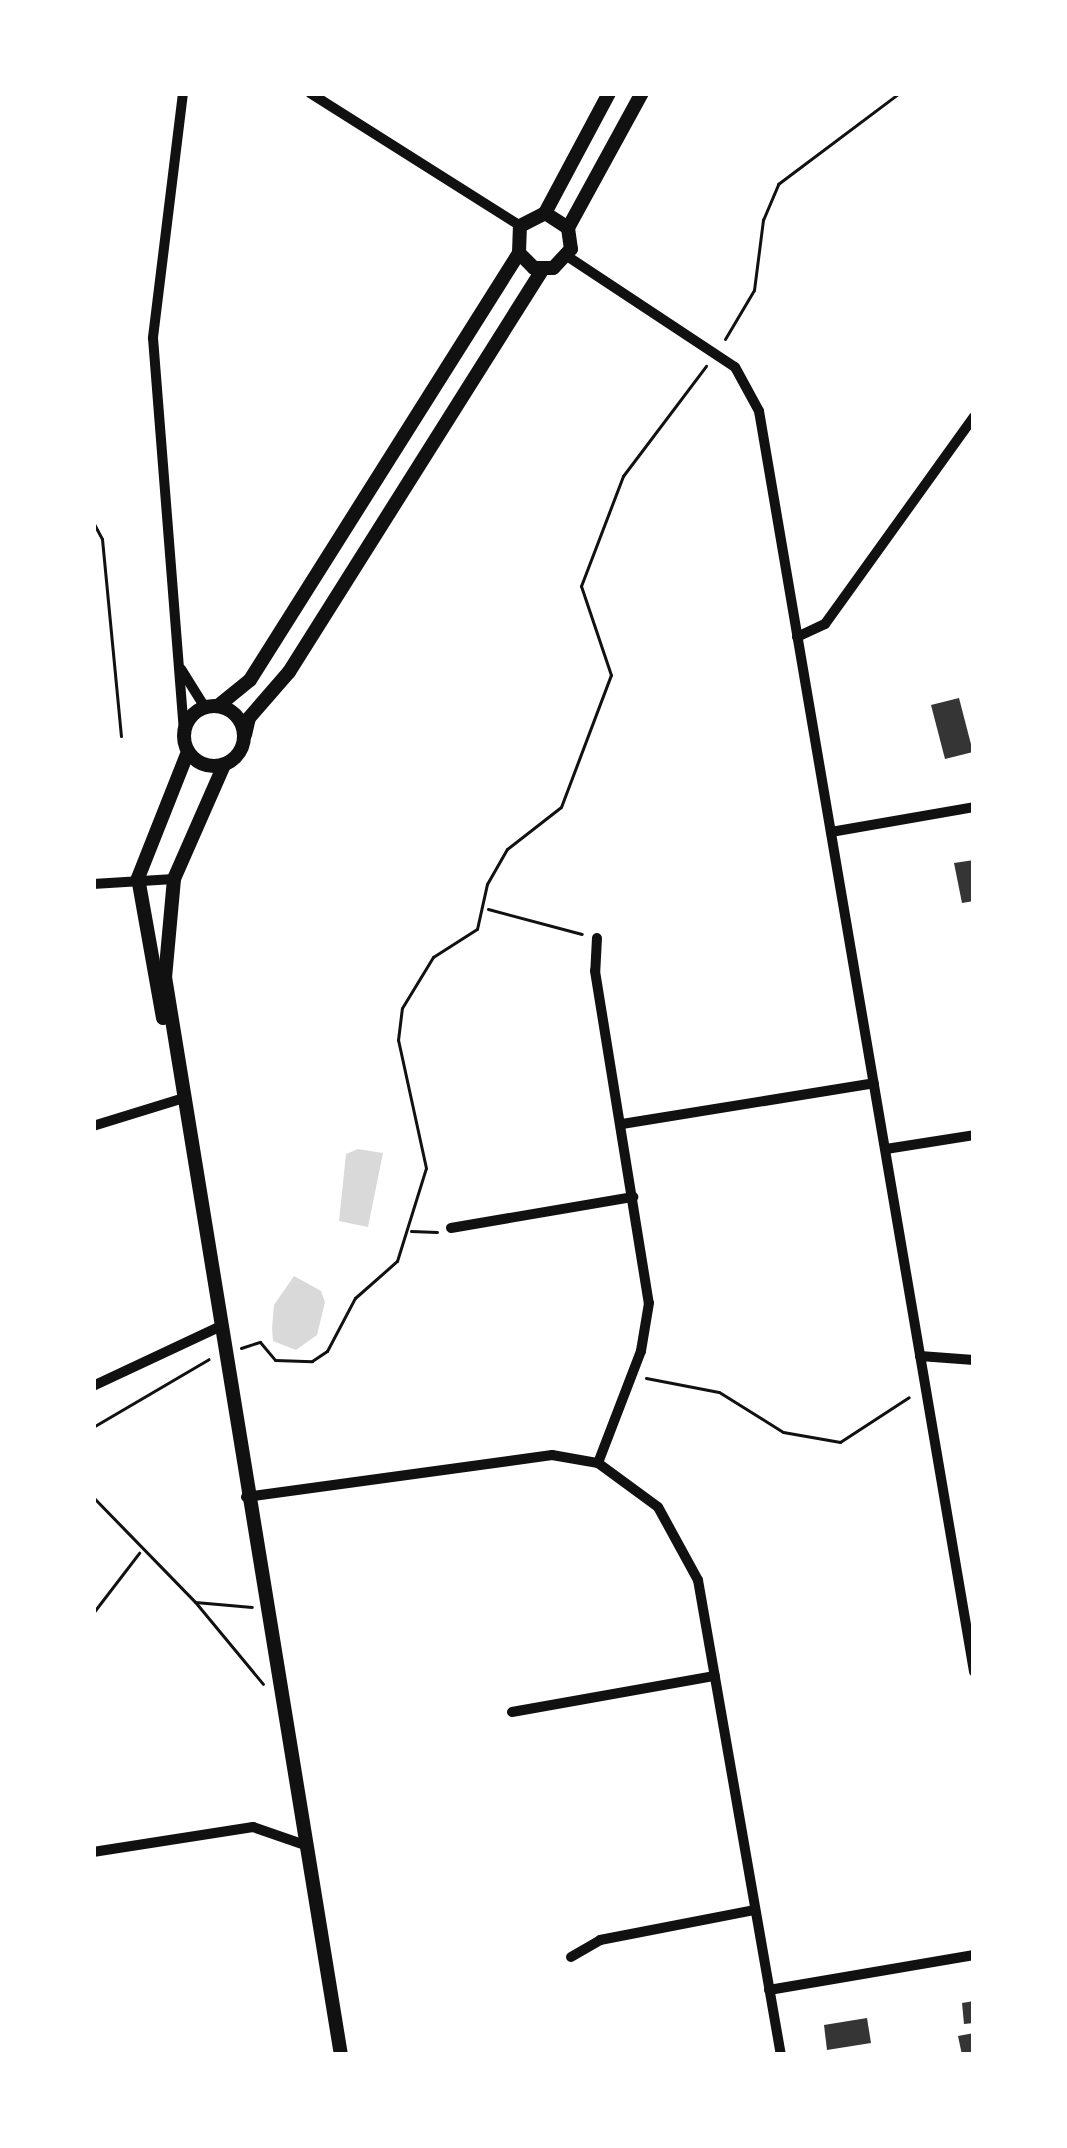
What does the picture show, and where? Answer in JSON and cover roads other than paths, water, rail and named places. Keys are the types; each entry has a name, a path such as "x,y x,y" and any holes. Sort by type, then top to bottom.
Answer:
{"street":[{"path":"183,93 153,338 188,752 138,878 149,965 184,1098"},
{"path":"310,93 520,226"},
{"path":"520,226 545,213 609,93"},
{"path":"567,256 568,228 642,93"},
{"path":"545,213 568,228"},
{"path":"184,732 250,680 519,253 520,226"},
{"path":"519,253 542,271"},
{"path":"341,2055 217,1328 164,977 174,879 224,765 244,736 248,718 289,672 542,271 567,256"},
{"path":"567,256 717,352 744,379 759,411 974,1672"},
{"path":"797,637 825,624 974,417"},
{"path":"178,660 212,707 238,719 244,736"},
{"path":"188,752 208,766 224,765"},
{"path":"831,832 974,807"},
{"path":"93,884 174,879"},
{"path":"597,938 650,1303 632,1376 598,1462"},
{"path":"622,1124 874,1083"},
{"path":"93,1126 184,1098"},
{"path":"886,1149 974,1135"},
{"path":"451,1228 633,1197"},
{"path":"93,1386 217,1328"},
{"path":"920,1356 974,1360"},
{"path":"246,1497 502,1456 598,1462 638,1488 675,1527 698,1580 781,2055"},
{"path":"512,1712 715,1676"},
{"path":"93,1852 253,1827 304,1845"},
{"path":"572,1957 601,1940 755,1910"},
{"path":"770,1990 974,1955"}]}
